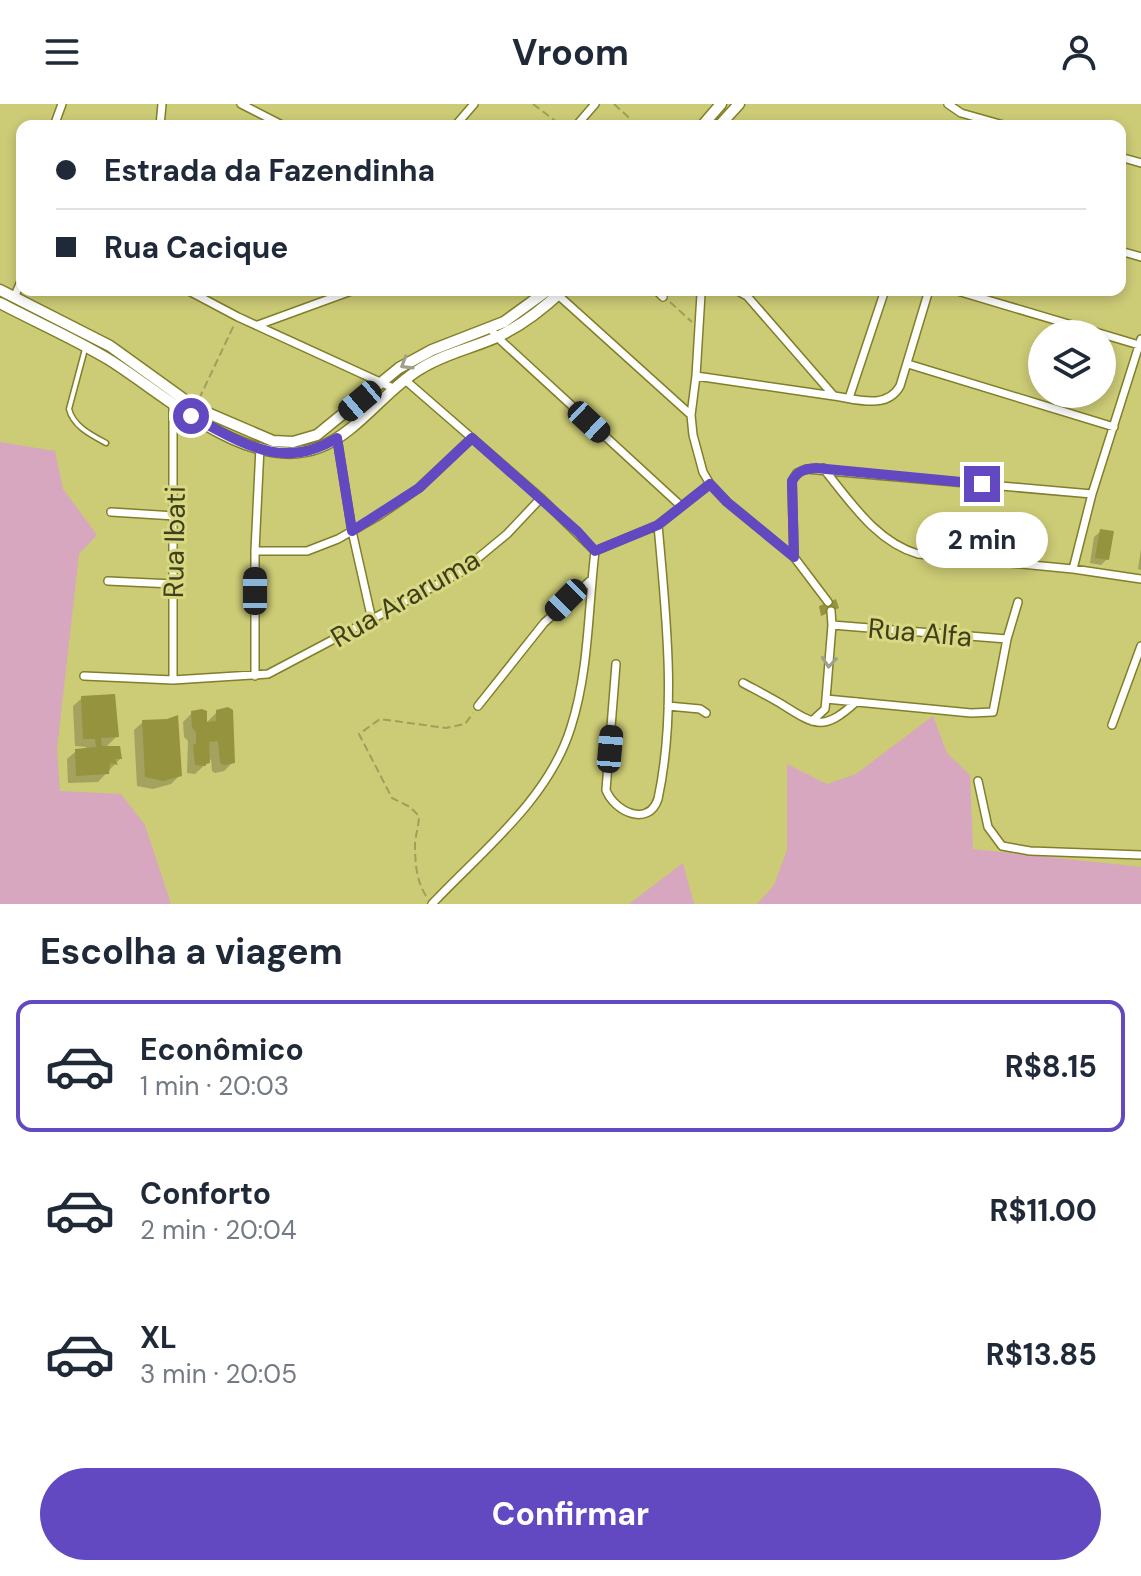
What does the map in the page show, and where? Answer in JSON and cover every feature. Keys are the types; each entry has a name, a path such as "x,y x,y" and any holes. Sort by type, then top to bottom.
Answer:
{"main road":[{"path":"707,120 721,104"},
{"path":"724,120 739,104"},
{"path":"0,290 110,346 196,408 286,443 306,440 329,427 399,368 432,350 494,333"},
{"path":"0,303 86,347 130,373 173,405 258,450 293,454 320,447 337,438 404,379 444,355 528,319 552,296"}],"street":[{"path":"241,104 256,107 275,120"},
{"path":"460,120 474,104"},
{"path":"581,120 595,104"},
{"path":"948,104 961,113 986,120"},
{"path":"14,298 16,293"},
{"path":"198,296 393,388"},
{"path":"258,325 338,296"},
{"path":"560,296 691,415"},
{"path":"701,296 691,415 700,462 710,484 727,502 794,557 828,602"},
{"path":"752,296 834,396"},
{"path":"849,398 883,296"},
{"path":"696,376 849,398 889,399 900,386 927,296"},
{"path":"975,296 1140,342 1138,362 1092,494 1073,569"},
{"path":"276,333 282,317"},
{"path":"494,333 681,506"},
{"path":"908,364 1114,427"},
{"path":"404,379 541,498 595,551"},
{"name":"Rua Ibati","path":"173,405 173,680"},
{"path":"255,676 258,450 265,437"},
{"path":"337,438 352,531 372,620"},
{"path":"255,551 321,548 419,488 472,438"},
{"path":"794,557 792,481 797,473 806,469 823,468 1092,494"},
{"path":"823,468 862,516 904,550 946,558 1073,569 1141,579"},
{"path":"595,551 658,525 710,484"},
{"name":"Rua Araruma","path":"84,676 173,680 255,676 278,670 461,572 507,534 541,498"},
{"path":"111,512 175,516"},
{"path":"616,664 606,790 610,800 624,812 639,814 656,806 661,788 668,706 669,671 658,525"},
{"path":"432,904 528,803 561,753 571,729 582,682 595,551"},
{"path":"478,706 544,623 592,579"},
{"path":"108,581 173,584"},
{"path":"826,699 971,713 993,712 1007,639 1018,602"},
{"path":"810,722 825,709 831,611"},
{"name":"Rua Alfa","path":"832,625 1007,639"},
{"path":"1112,725 1141,646"},
{"path":"743,683 810,722 823,723 856,702"},
{"path":"668,706 700,709 706,713"},
{"path":"978,781 988,827 1002,846 1030,851 1141,855"}],"lane":[{"path":"86,347 69,409 71,418 106,443"}],"path":[{"path":"533,104 554,120"},
{"path":"614,104 631,120"},
{"path":"663,297 698,328"},
{"path":"196,408 238,317"},
{"path":"432,904 419,885 415,841 419,816 410,807 392,798 359,734 380,719 446,728 465,724 478,706"}],"shaded area":[{"path":"0,442 55,451 63,489 97,535 79,554 57,749 60,791 121,794 145,825 171,904 0,904"},
{"path":"933,716 947,753 970,775 973,849 1141,867 1141,904 757,904 774,885 787,850 787,764 827,784 856,774"},
{"path":"683,863 694,904 629,904"}],"building":[{"path":"1100,529 1114,531 1109,560 1095,558"},
{"path":"836,599 839,608 821,616 819,606"},
{"path":"115,694 119,737 101,738 102,746 120,746 122,759 115,759 118,765 110,763 109,774 76,776 75,749 96,747 95,739 83,739 81,696"},
{"path":"228,707 233,710 235,763 220,763 218,741 209,742 210,763 206,766 195,765 193,745 196,743 196,732 192,728 191,711 207,711 207,722 216,721 216,710"},
{"path":"178,715 182,776 163,781 145,777 142,720 167,719"}],"route":[{"path":"191,416 258,450 273,453 310,451 337,438 352,531 401,502 447,464 472,438 541,498 595,551 658,525 710,484 727,502 794,557 792,481 797,473 806,469 982,484"}]}
